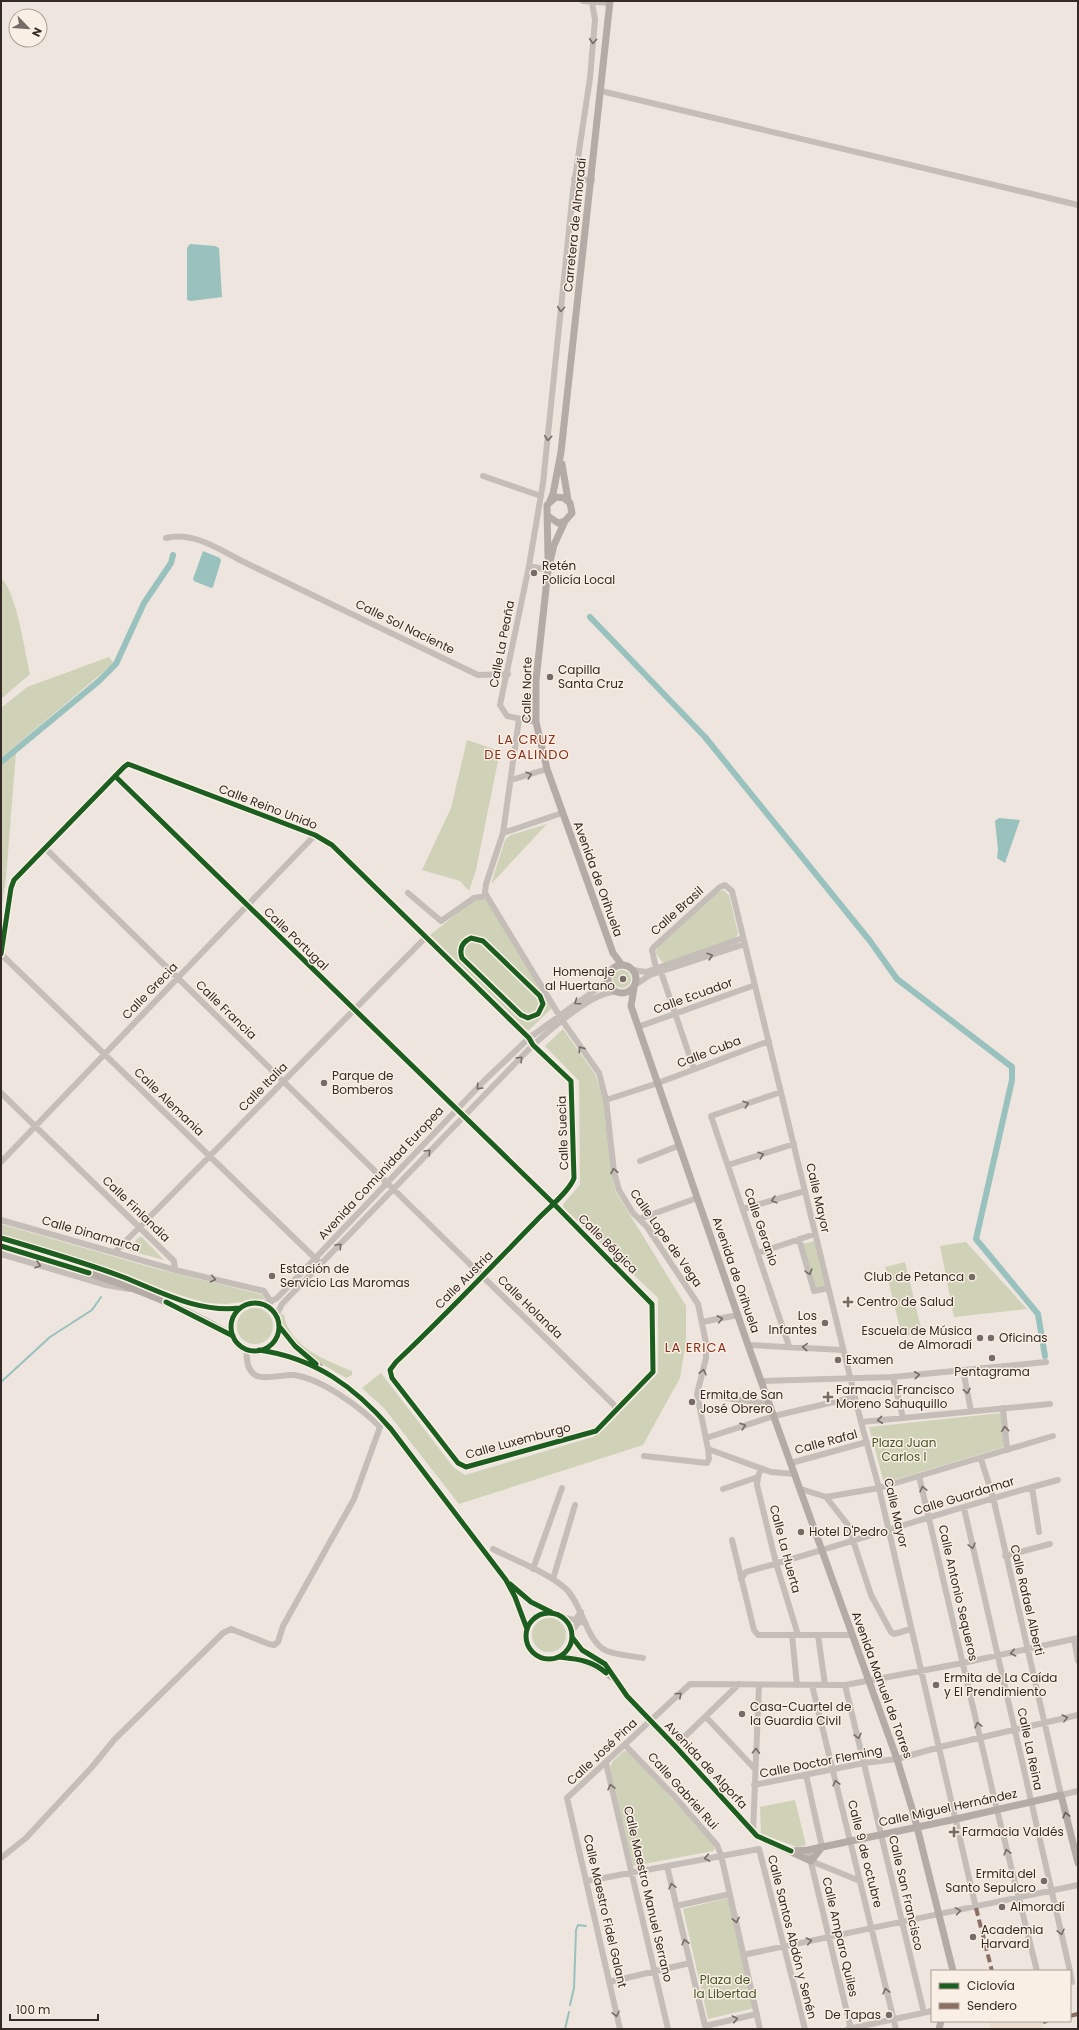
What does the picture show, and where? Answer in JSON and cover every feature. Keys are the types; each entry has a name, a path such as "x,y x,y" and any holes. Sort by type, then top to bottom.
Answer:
{"main road":[{"name":"Carretera de Almoradí","path":"561,452 592,180 610,2"},
{"path":"548,567 556,541 565,521 572,513 572,506 568,500 563,476 561,452"},
{"path":"548,567 548,516 546,508 553,494 561,452"},
{"path":"550,501 560,497 568,500"},
{"path":"548,516 558,523 565,521"},
{"name":"Calle Norte","path":"548,567 536,680 536,722 547,769 562,813"},
{"name":"Avenida de Orihuela","path":"562,813 613,953 622,965"},
{"name":"Avenida de Orihuela","path":"612,969 613,953"},
{"path":"622,965 633,970 636,974 635,986 628,992 618,993 609,986 608,978 612,969 622,965"},
{"name":"Avenida de Orihuela","path":"631,1006 635,986"},
{"name":"Avenida de Orihuela","path":"618,993 631,1006 678,1146 748,1345 823,1551"},
{"path":"1,1238 124,1278 176,1299 217,1308 240,1308 251,1303 262,1304 271,1309 276,1316 279,1326 295,1346 327,1373 361,1396 382,1418 506,1580 531,1602 564,1618 572,1634 566,1651 558,1657 544,1659 533,1653 527,1644 527,1629 506,1580"},
{"path":"1,1246 136,1289 199,1317 233,1336"},
{"path":"240,1308 231,1324 233,1336 238,1344 247,1349 272,1352 303,1362 327,1373"},
{"path":"259,1350 273,1342 279,1326"},
{"name":"Avenida Manuel de Torres","path":"823,1551 897,1759 917,1827 953,1970"},
{"path":"527,1629 536,1616 552,1613"},
{"name":"Avenida de Algorfa","path":"572,1634 582,1650 605,1664 627,1696 675,1746 753,1832 762,1840 791,1851 811,1861"},
{"name":"Avenida de Algorfa","path":"558,1657 578,1659 589,1662 615,1680"},
{"name":"Calle Miguel Hernández","path":"791,1851 808,1850 956,1820 1061,1795"},
{"name":"Calle Rafael Alberti","path":"1061,1795 1077,1854 1078,1863"},
{"path":"811,1861 822,1847"}],"street":[{"path":"583,1 610,2"},
{"name":"Calle La Peaña","path":"536,722 508,716 500,706 508,674 541,496 574,179 588,90 597,2"},
{"path":"595,20 609,20"},
{"path":"601,92 1078,206"},
{"path":"574,179 592,180"},
{"path":"483,476 541,496"},
{"name":"Calle Sol Naciente","path":"166,538 186,537 212,544 244,562 478,675 508,674"},
{"path":"529,566 548,567"},
{"path":"408,893 441,921 474,898 486,896 485,889 503,833 519,719"},
{"name":"Calle Reino Unido","path":"1,954 12,884 14,880 128,764 315,835 332,845 528,1038 533,1045"},
{"path":"511,780 547,769"},
{"name":"Calle Portugal","path":"115,776 463,1116"},
{"path":"503,833 562,813"},
{"name":"Calle Grecia","path":"1,1162 315,835"},
{"name":"Calle Francia","path":"45,848 393,1188"},
{"name":"Calle Brasil","path":"659,970 652,950 654,947 720,887 725,885 732,891"},
{"name":"Calle Mayor","path":"732,891 850,1378 879,1488 976,1908"},
{"name":"Calle Lope de Vega","path":"486,896 560,1017 598,1073 606,1100 614,1172 619,1190 633,1213 647,1227 698,1304 706,1343 706,1358 697,1394 708,1449"},
{"name":"Calle Italia","path":"114,1252 426,937"},
{"path":"633,970 646,972 659,970 744,941"},
{"name":"Calle Alemania","path":"1,954 321,1265"},
{"path":"635,986 659,970"},
{"path":"659,970 676,1014 694,1069"},
{"name":"Avenida Comunidad Europea","path":"262,1304 271,1302 316,1259 387,1182 528,1038 560,1017 605,983 608,978"},
{"name":"Calle Ecuador","path":"638,1027 755,985"},
{"name":"Avenida Comunidad Europea","path":"276,1316 282,1304 560,1017 604,993 618,993"},
{"name":"Calle Cuba","path":"606,1100 658,1083 768,1041"},
{"name":"Calle Suecia","path":"533,1045 571,1082 574,1178 572,1184 553,1203"},
{"name":"Calle Geranio","path":"781,1092 711,1116 790,1346"},
{"name":"Calle Finlandia","path":"1,1093 174,1261 175,1270"},
{"name":"Calle Bélgica","path":"463,1116 553,1203 652,1304 653,1372 618,1409"},
{"path":"728,1165 794,1144"},
{"path":"640,1160 678,1146"},
{"name":"Calle Holanda","path":"393,1188 618,1409"},
{"path":"743,1209 805,1191"},
{"path":"639,1219 697,1198"},
{"name":"Calle Austria","path":"390,1370 396,1362 553,1203"},
{"name":"Calle Dinamarca","path":"1,1220 175,1270"},
{"path":"758,1253 815,1234"},
{"path":"799,1239 814,1290 828,1288"},
{"path":"1,1254 109,1286 136,1289"},
{"path":"175,1270 264,1291 271,1302"},
{"path":"702,1322 738,1316"},
{"path":"748,1345 844,1350"},
{"path":"1,1858 26,1838 92,1767 114,1740 223,1633 232,1629 269,1644 274,1645 278,1642 284,1626 354,1499 380,1427 336,1393 309,1380 291,1375 258,1376 248,1367 246,1357 247,1349"},
{"path":"761,1381 893,1377 1046,1362"},
{"name":"Calle Luxemburgo","path":"390,1370 392,1378 462,1466 466,1467 596,1431 618,1409"},
{"path":"963,1370 971,1411"},
{"path":"893,1377 903,1418"},
{"path":"697,1394 769,1404"},
{"path":"706,1438 774,1416 855,1397"},
{"path":"861,1422 1050,1404"},
{"path":"1003,1408 1007,1450"},
{"path":"801,1489 826,1497 879,1488 981,1459 1053,1436"},
{"name":"Calle Rafal","path":"791,1463 867,1442"},
{"path":"644,1456 707,1463 709,1459 708,1449 771,1472 795,1474"},
{"name":"Calle Rafael Alberti","path":"981,1459 993,1497 1005,1556 1061,1795"},
{"name":"Calle La Huerta","path":"761,1468 757,1485 795,1635 797,1685"},
{"name":"Calle Antonio Sequeros","path":"919,1476 981,1738 996,1810 1037,1970"},
{"path":"723,1489 758,1477"},
{"name":"Calle Guardamar","path":"741,1579 746,1572 823,1551 854,1540 964,1508 993,1497 1058,1480"},
{"path":"1032,1487 1039,1532"},
{"path":"533,1569 562,1488"},
{"path":"826,1497 833,1508 845,1520 854,1540 871,1595 891,1632 894,1634 911,1629"},
{"path":"552,1579 575,1505"},
{"name":"Calle La Reina","path":"964,1508 1030,1802 1070,1970"},
{"path":"732,1540 754,1630 758,1635 852,1635"},
{"path":"1005,1556 1050,1544"},
{"path":"493,1549 552,1579 570,1594 585,1622 602,1648 609,1652 643,1658"},
{"path":"564,1618 575,1620 581,1612"},
{"path":"572,1634 579,1622 585,1622"},
{"path":"818,1635 826,1685"},
{"path":"1076,1638 1078,1661"},
{"name":"Calle José Pina","path":"568,1798 690,1684 845,1685 998,1656 1076,1638"},
{"path":"675,1746 739,1684"},
{"path":"753,1832 759,1685"},
{"name":"Calle 9 de octubre","path":"812,1685 896,2029"},
{"name":"Calle San Francisco","path":"845,1685 924,2012"},
{"name":"Calle Doctor Fleming","path":"754,1785 864,1763 897,1759 940,1747 1078,1715"},
{"path":"706,1717 755,1769"},
{"name":"Calle Gabriel Rui","path":"626,1744 717,1845 722,1855"},
{"name":"Calle Maestro Manuel Serrano","path":"606,1763 668,2029"},
{"path":"806,1775 822,1847"},
{"name":"Calle Miguel Hernández","path":"1061,1795 1078,1791"},
{"name":"Calle Maestro Fidel Galant","path":"568,1798 620,2029"},
{"path":"587,1882 759,1849 762,1840"},
{"name":"Calle Santos Abdón y Senén","path":"759,1849 805,2029"},
{"name":"Calle Amparo Quiles","path":"808,1850 850,2029"},
{"path":"722,1855 760,2029"},
{"name":"Avenida de Algorfa","path":"811,1861 860,1881"},
{"path":"667,1866 705,2026 714,2026 757,2014"},
{"path":"743,1954 939,1914 976,1908 1078,1885"},
{"path":"676,1906 730,1894"},
{"path":"609,1982 690,1963"},
{"path":"850,2029 931,2011"}],"green space":[{"path":"1,578 11,595 15,608 23,637 30,674 1,699"},
{"path":"109,657 114,663 1,758 1,708 27,687"},
{"path":"467,740 500,751 476,870 469,891 460,881 422,870 451,808"},
{"path":"16,752 6,878 1,911 1,764"},
{"path":"547,824 491,884 505,840 511,835"},
{"path":"723,890 729,895 738,933 736,938 665,963 662,962 656,953 657,948"},
{"path":"483,893 552,1008 528,1031 430,935"},
{"path":"618,970 626,970 631,975 629,986 626,988 618,988 613,983 613,975"},
{"path":"563,1029 595,1074 604,1101 613,1180 616,1192 686,1306 686,1342 680,1378 643,1445 459,1504 384,1408 362,1388 381,1373 454,1468 465,1475 593,1437 604,1429 658,1373 658,1298 563,1207 564,1203 580,1185 579,1081 545,1046"},
{"path":"1,1224 157,1269 264,1295 265,1299 226,1304 207,1303 189,1298 1,1235"},
{"path":"139,1237 142,1237 164,1260 130,1251 129,1248"},
{"path":"814,1241 825,1286 815,1288 803,1244"},
{"name":"Club de Petanca","path":"966,1242 1027,1309 954,1317 940,1246"},
{"path":"905,1262 922,1332 902,1337 885,1267"},
{"path":"259,1308 268,1313 272,1319 272,1333 268,1339 259,1344 251,1344 242,1339 238,1333 237,1322 242,1313 248,1309"},
{"path":"281,1313 284,1315 293,1336 301,1344 320,1357 352,1371 352,1375 346,1378 320,1363 301,1349 287,1334 283,1326"},
{"name":"Plaza Juan Carlos I","path":"1001,1413 1004,1447 884,1483 869,1427"},
{"path":"546,1618 552,1618 556,1619 563,1625 566,1635 565,1642 559,1649 552,1652 546,1652 542,1651 535,1645 532,1638 532,1632 533,1628 539,1621"},
{"path":"624,1751 630,1752 713,1844 715,1848 713,1851 633,1866 610,1767 613,1761"},
{"path":"795,1800 806,1845 797,1847 761,1834 760,1807"},
{"name":"Plaza de la Libertad","path":"728,1898 754,2008 708,2019 683,1909"}],"shaded area":[{"path":"989,2022 1042,2022 1044,2029 991,2029"}],"water":[{"path":"190,244 215,246 219,248 222,297 191,301 187,300 187,248"},
{"path":"203,551 220,558 221,561 213,587 211,588 194,581 193,579"},
{"path":"999,818 1020,820 1005,863 997,858 998,850 995,821"}],"waterway":[{"path":"1,762 99,681 116,664 144,603 171,563 173,555"},
{"path":"590,617 705,737 870,941 897,979 1012,1067 1012,1080 976,1239 1038,1314 1045,1356"},
{"path":"1,1382 50,1337 92,1310 101,1297"},
{"path":"570,2005 574,1988 576,1930 578,1925 586,1926"},
{"path":"565,2029 569,2012"}],"marked path":[{"path":"976,1908 992,1970"},
{"path":"1071,2016 1078,2014"}],"cycle path":[{"path":"1,954 11,888 14,880 124,767 128,764 315,835 332,845 571,1081 574,1178 572,1183 568,1189 557,1200 551,1206 540,1217 449,1310 396,1362 390,1370 392,1378 458,1463 466,1467 596,1431 653,1372 652,1304 553,1203 115,776"},
{"path":"471,938 483,941 540,996 543,1004 538,1014 528,1018 521,1015 462,958 462,946 471,938"},
{"path":"1,1238 93,1266 180,1300 209,1307 224,1309 240,1308"},
{"path":"1,1246 89,1273"},
{"path":"166,1302 233,1336"},
{"path":"255,1303 264,1305 272,1310 277,1318 279,1327 277,1336 272,1344 264,1349 255,1351 246,1349 238,1344 233,1336 231,1327 233,1318 238,1310 246,1305 255,1303"},
{"path":"279,1326 295,1346 316,1364"},
{"path":"259,1350 279,1354 316,1367 348,1388 377,1414 391,1429 506,1580 515,1597 527,1629"},
{"path":"510,1584 531,1602 551,1612"},
{"path":"544,1613 554,1613 562,1617 568,1623 572,1631 572,1636 572,1641 568,1649 562,1655 554,1659 544,1659 536,1655 530,1649 526,1641 526,1631 530,1623 536,1617 544,1613"},
{"path":"572,1637 582,1650 605,1664 627,1696 757,1836 791,1851"},
{"path":"558,1657 589,1663 595,1665 606,1673"}],"place":[{"name":"Retén Policía Local","path":"534,573"},
{"name":"Capilla Santa Cruz","path":"550,677"},
{"name":"Homenaje al Huertano","path":"623,979"},
{"name":"Parque de Bomberos","path":"324,1083"},
{"name":"Estación de Servicio Las Maromas","path":"272,1276"},
{"name":"Club de Petanca","path":"972,1277"},
{"name":"Centro de Salud","path":"848,1302"},
{"name":"Los Infantes","path":"825,1323"},
{"name":"Escuela de Música de Almoradí","path":"980,1338"},
{"name":"Oficinas","path":"991,1338"},
{"name":"Pentagrama","path":"992,1358"},
{"name":"Examen","path":"838,1360"},
{"name":"Farmacia Francisco Moreno Sahuquillo","path":"828,1397"},
{"name":"Ermita de San José Obrero","path":"692,1402"},
{"name":"Hotel D'Pedro","path":"801,1532"},
{"name":"Ermita de La Caída y El Prendimiento","path":"936,1685"},
{"name":"Casa-Cuartel de la Guardia Civil","path":"742,1714"},
{"name":"Farmacia Valdés","path":"954,1832"},
{"name":"Ermita del Santo Sepulcro","path":"1044,1881"},
{"name":"Almoradí","path":"1002,1907"},
{"name":"Academia Harvard","path":"973,1937"},
{"name":"De Tapas","path":"889,2015"}],"district":[{"name":"LA CRUZ DE GALINDO","path":"527,746"},
{"name":"LA ERICA","path":"696,1347"}]}
